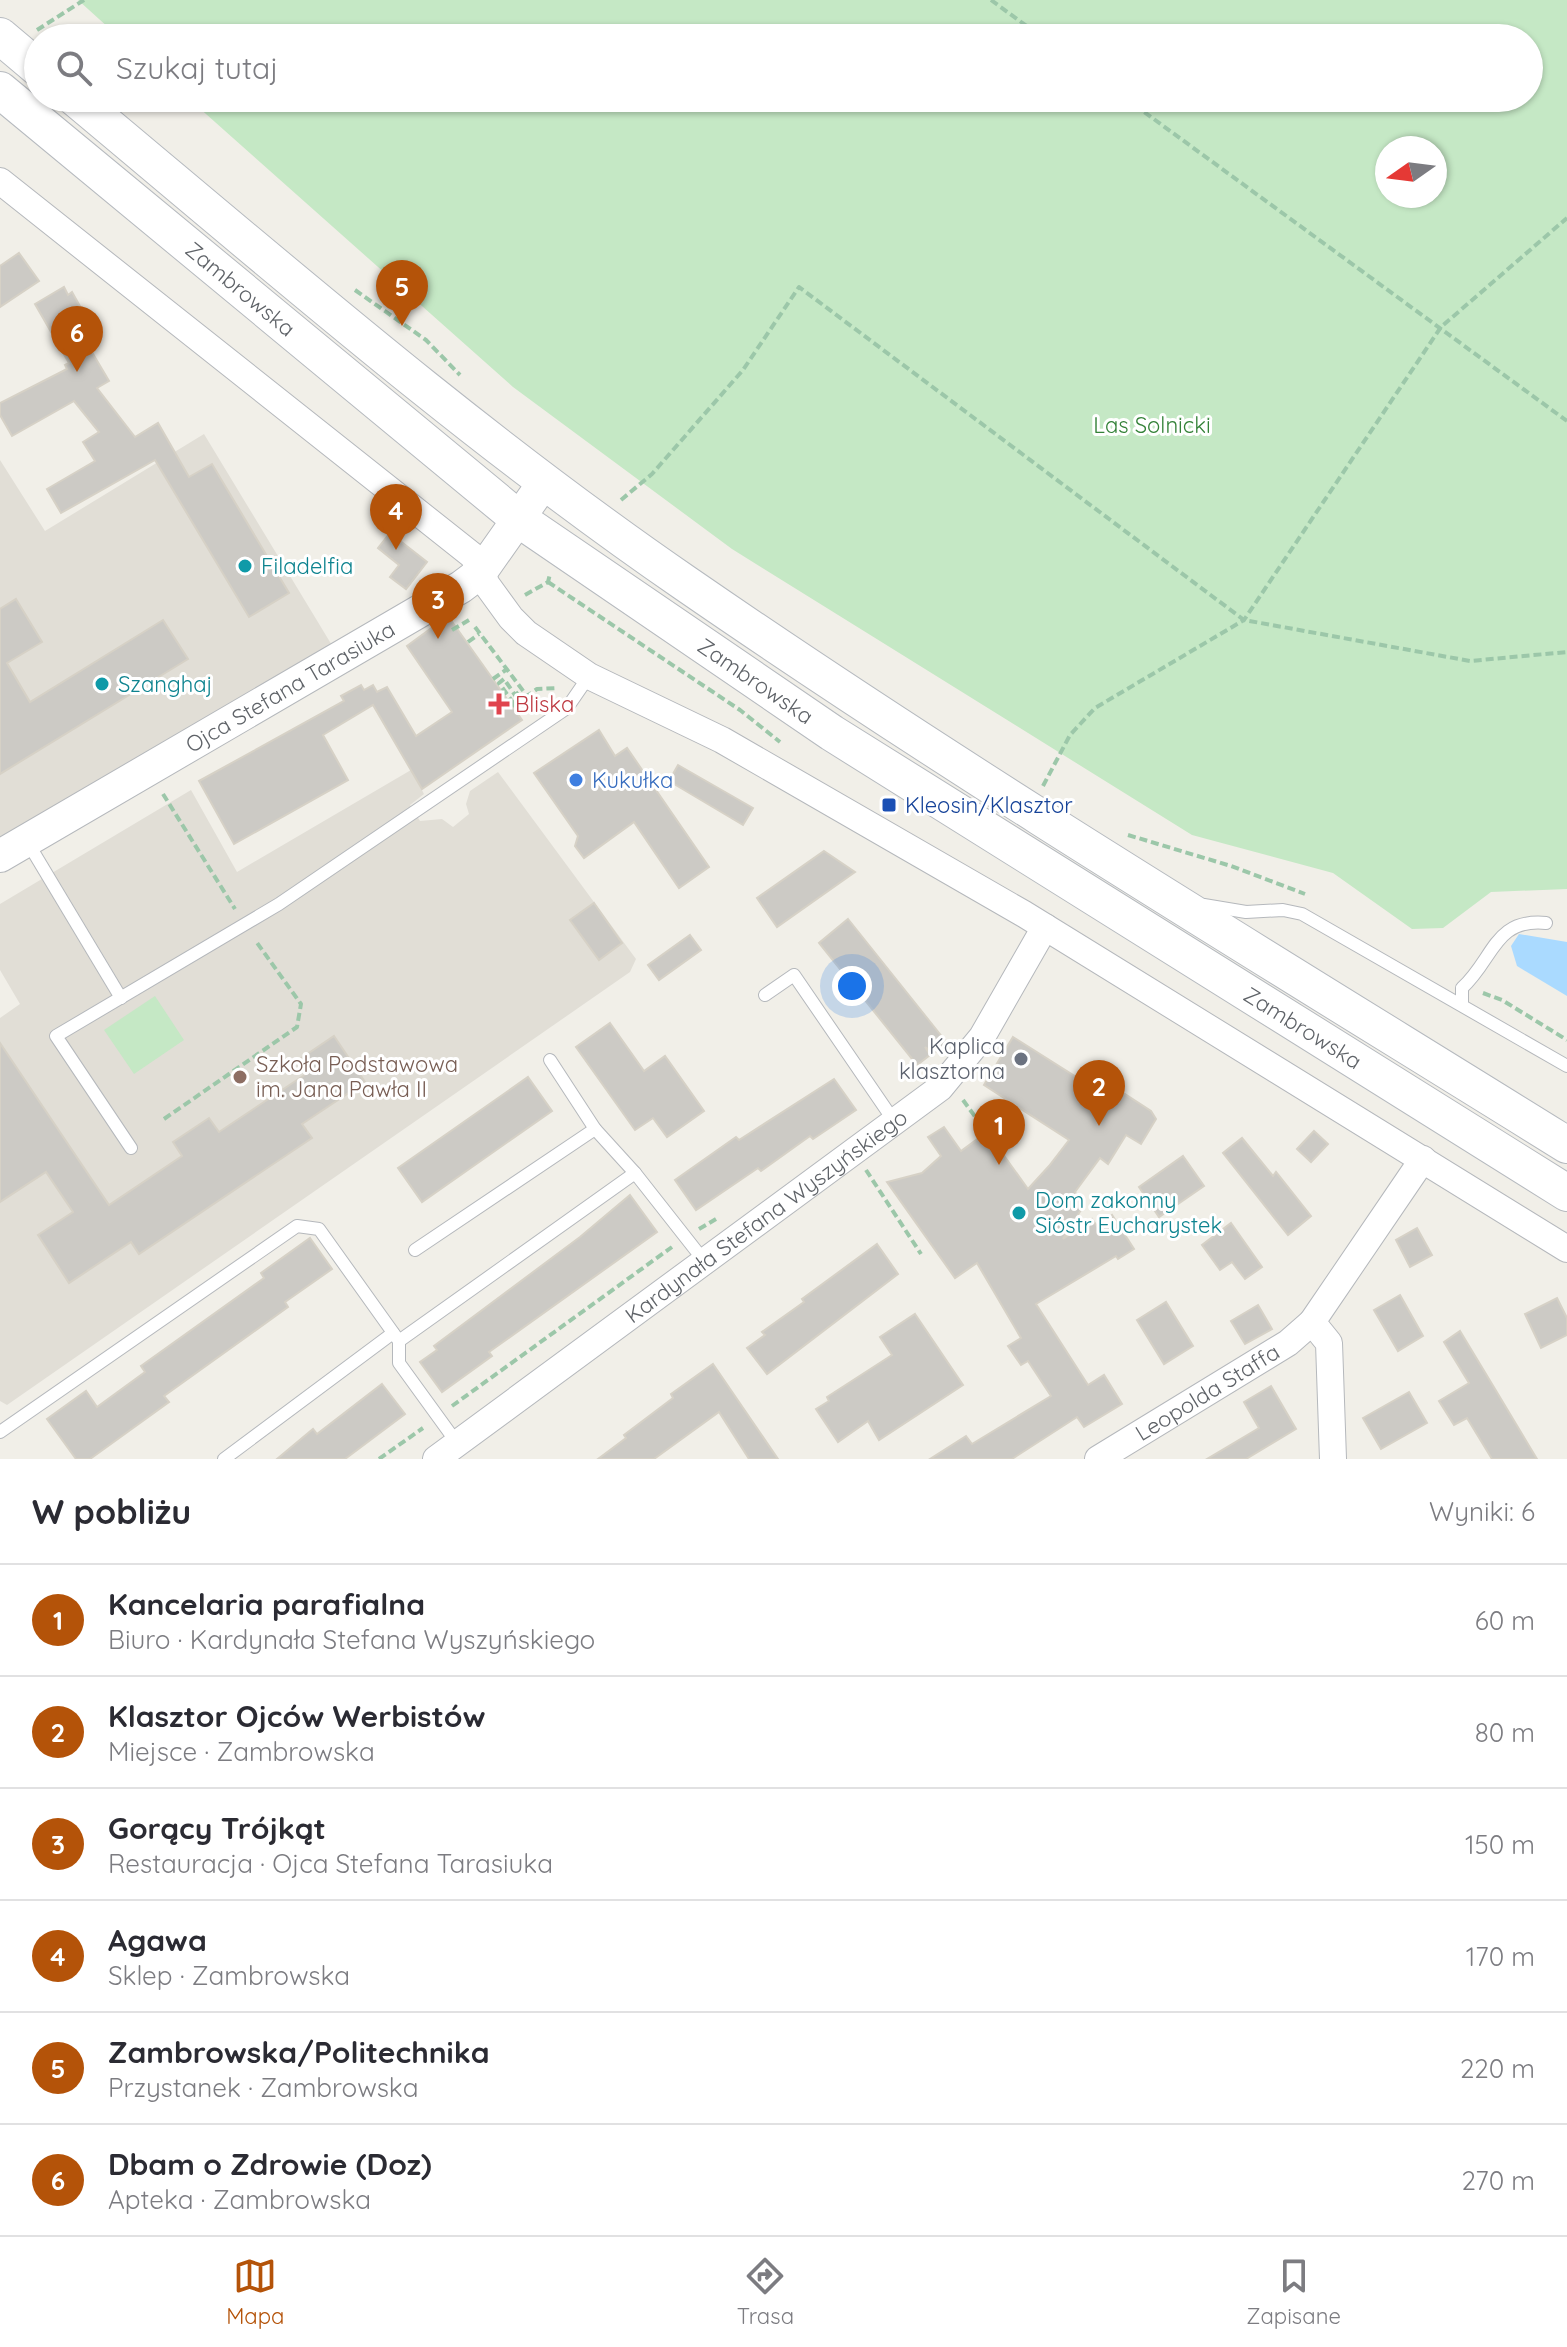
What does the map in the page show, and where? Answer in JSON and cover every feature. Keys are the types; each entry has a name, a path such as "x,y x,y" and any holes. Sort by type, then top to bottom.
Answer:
{"main road":[{"path":"0,36 24,56"},
{"name":"Zambrowska","path":"0,90 24,110"},
{"name":"Zambrowska","path":"27,112 520,520 832,733 1567,1193"},
{"name":"Zambrowska","path":"92,112 383,353 545,481 683,582 1034,791 1172,900 1567,1145"}],"street":[{"path":"0,181 473,556 503,608 526,633 589,676 722,740 1045,927 1567,1249"},
{"name":"Ojca Stefana Tarasiuka","path":"13,848 461,587 481,572 545,481"},
{"name":"Kardynała Stefana Wyszyńskiego","path":"436,1459 940,1088 982,1037 1045,927"},
{"name":"Leopolda Staffa","path":"1098,1459 1288,1343 1312,1322 1423,1159"},
{"path":"1312,1322 1329,1343 1333,1459"}],"lane":[{"path":"131,1148 56,1036 244,925 567,708 589,676"},
{"path":"13,848 121,998"},
{"path":"1172,900 1246,912 1283,910 1302,914 1567,1066"},
{"path":"1462,1004 1462,988 1476,975 1502,934 1523,923 1546,923"},
{"path":"765,995 794,975 894,1121"},
{"path":"550,1060 595,1129 688,1236 705,1262"},
{"path":"415,1250 595,1129"},
{"path":"224,1459 635,1173"},
{"path":"0,1432 297,1226 319,1229 396,1337 399,1363 457,1443"}],"path":[{"path":"46,24 84,0"},
{"path":"991,0 1024,24"},
{"path":"1144,112 1567,421"},
{"path":"1034,791 1070,735 1095,708 1244,620 1441,327 1567,218"},
{"path":"348,286 426,340 467,382"},
{"path":"631,511 619,502 652,474 743,370 799,287 1244,620 1470,661 1567,652"},
{"path":"513,602 548,582 740,710 786,747"},
{"path":"460,613 475,627 527,696"},
{"path":"452,630 469,620"},
{"path":"475,627 484,620"},
{"path":"468,642 480,634"},
{"path":"493,679 507,669"},
{"path":"522,690 515,695 504,679 499,683 513,705 537,689"},
{"path":"158,785 244,925 301,1004 297,1027 164,1119"},
{"path":"959,1095 984,1129"},
{"path":"865,1168 921,1254"},
{"path":"379,1459 688,1236 728,1212"}],"shaded area":[{"path":"204,434 333,647 0,839 0,460 45,531"},
{"name":"Szkoła Podstawowa im. Jana Pawła II","path":"411,770 424,794 410,805 420,821 442,819 453,827 469,814 466,804 470,791 498,772 636,959 630,972 7,1405 0,1401 0,1018 20,1004 0,970 0,904 191,790 237,872"}],"green space":[{"name":"Las Solnicki","path":"78,0 1567,0 1567,889 1491,892 1443,928 1412,929 1333,873 1192,835 732,549 513,387 204,112 1543,112 1543,24 105,24"},
{"path":"155,996 184,1040 134,1074 104,1030"}],"water":[{"path":"1519,934 1567,942 1567,996 1517,966 1511,946"}],"building":[{"path":"19,253 39,281 0,307 0,266"},
{"path":"64,287 68,295 72,292 94,331 83,337 109,381 97,388 135,437 158,423 189,477 212,464 289,593 249,617 155,460 61,513 47,489 95,461 83,442 99,432 74,401 12,436 0,415 0,403 67,369 65,365 69,363 35,304"},
{"path":"390,533 427,562 406,589 390,577 399,565 378,548"},
{"name":"Szanghaj","path":"16,599 42,642 7,663 30,702 163,620 188,659 0,774 0,609"},
{"path":"448,616 522,720 422,789 373,705 323,735 348,780 234,844 199,781 344,701 341,696 361,685 364,690 373,685 377,692 387,687 416,736 452,712 407,646"},
{"path":"599,730 615,756 627,748 709,867 679,888 634,822 584,858 575,846 578,836 534,773"},
{"path":"678,765 753,808 743,825 669,781"},
{"path":"824,851 855,872 777,927 757,898"},
{"path":"594,903 622,943 599,960 570,920"},
{"path":"848,919 947,1043 934,1053 925,1047 930,1055 917,1065 819,943"},
{"path":"690,935 701,950 659,980 648,965"},
{"path":"610,1023 644,1071 665,1056 704,1111 667,1137 653,1118 635,1130 576,1047"},
{"path":"334,1036 365,1082 302,1124 312,1138 139,1254 131,1242 69,1283 38,1235 73,1212 46,1172 0,1202 0,1043 109,1205 182,1156 173,1142 209,1118 219,1132 306,1074 297,1061"},
{"path":"1013,1037 1108,1097 1114,1087 1151,1111 1156,1119 1141,1144 1126,1135 1108,1164 1100,1158 1075,1192 1084,1205 1063,1239 1092,1219 1097,1226 1112,1215 1134,1249 1118,1259 1116,1256 1036,1304 1088,1385 1104,1375 1122,1404 1084,1427 1077,1417 1012,1459 930,1459 966,1436 972,1444 1051,1396 1028,1361 1021,1365 1008,1346 1021,1338 977,1263 955,1278 887,1182 922,1173 941,1156 928,1137 944,1127 961,1151 987,1132 1028,1189 1049,1166 1069,1140 984,1085"},
{"path":"528,1077 552,1111 422,1202 398,1168"},
{"path":"834,1079 856,1110 813,1139 810,1136 761,1171 758,1168 696,1210 675,1180 736,1137 739,1140"},
{"path":"1314,1131 1328,1144 1311,1162 1297,1149"},
{"path":"1242,1138 1273,1176 1276,1172 1311,1216 1288,1235 1223,1153"},
{"path":"1183,1156 1204,1186 1159,1217 1139,1187"},
{"path":"630,1195 657,1232 489,1352 492,1356 442,1392 420,1362 437,1350 434,1346 580,1237"},
{"path":"1231,1223 1262,1267 1245,1279 1232,1262 1220,1270 1202,1245"},
{"path":"1417,1228 1432,1255 1410,1267 1396,1240"},
{"path":"310,1238 332,1269 285,1302 288,1307 164,1396 169,1402 90,1459 76,1459 47,1419 86,1391 97,1407 145,1372 141,1366 264,1278 261,1273"},
{"path":"877,1244 898,1274 767,1374 747,1348 765,1335 762,1332 804,1302 802,1299"},
{"path":"1400,1295 1423,1336 1398,1351 1374,1310"},
{"path":"1557,1298 1567,1318 1567,1335 1541,1348 1525,1314"},
{"path":"1166,1302 1193,1346 1164,1364 1137,1320"},
{"path":"1258,1305 1272,1329 1245,1344 1231,1321"},
{"path":"915,1314 963,1385 879,1440 868,1421 838,1442 816,1409 829,1401 827,1397 892,1355 880,1337"},
{"path":"1460,1331 1537,1459 1492,1459 1467,1418 1454,1425 1439,1401 1469,1383 1444,1342"},
{"path":"713,1364 778,1459 749,1459 719,1412 654,1459 598,1459 673,1398 671,1394"},
{"path":"382,1384 405,1414 345,1459 277,1459 313,1429 317,1434"},
{"path":"1271,1386 1296,1429 1246,1459 1207,1459 1259,1428 1244,1402"},
{"path":"1409,1392 1427,1423 1381,1449 1363,1418"}],"place":[{"name":"Zambrowska/Politechnika","path":"402,326"},
{"name":"Dbam o Zdrowie (Doz)","path":"77,372"},
{"name":"Agawa","path":"396,550"},
{"name":"Filadelfia","path":"245,566"},
{"name":"Gorący Trójkąt","path":"438,639"},
{"name":"Szanghaj","path":"102,684"},
{"name":"Bliska","path":"499,704"},
{"name":"Kukułka","path":"576,780"},
{"name":"Kleosin/Klasztor","path":"889,805"},
{"name":"Kaplica klasztorna","path":"1021,1059"},
{"name":"Szkoła Podstawowa im. Jana Pawła II","path":"240,1077"},
{"name":"Klasztor Ojców Werbistów","path":"1099,1126"},
{"name":"Kancelaria parafialna","path":"999,1165"},
{"name":"Dom zakonny Sióstr Eucharystek","path":"1019,1213"}]}
